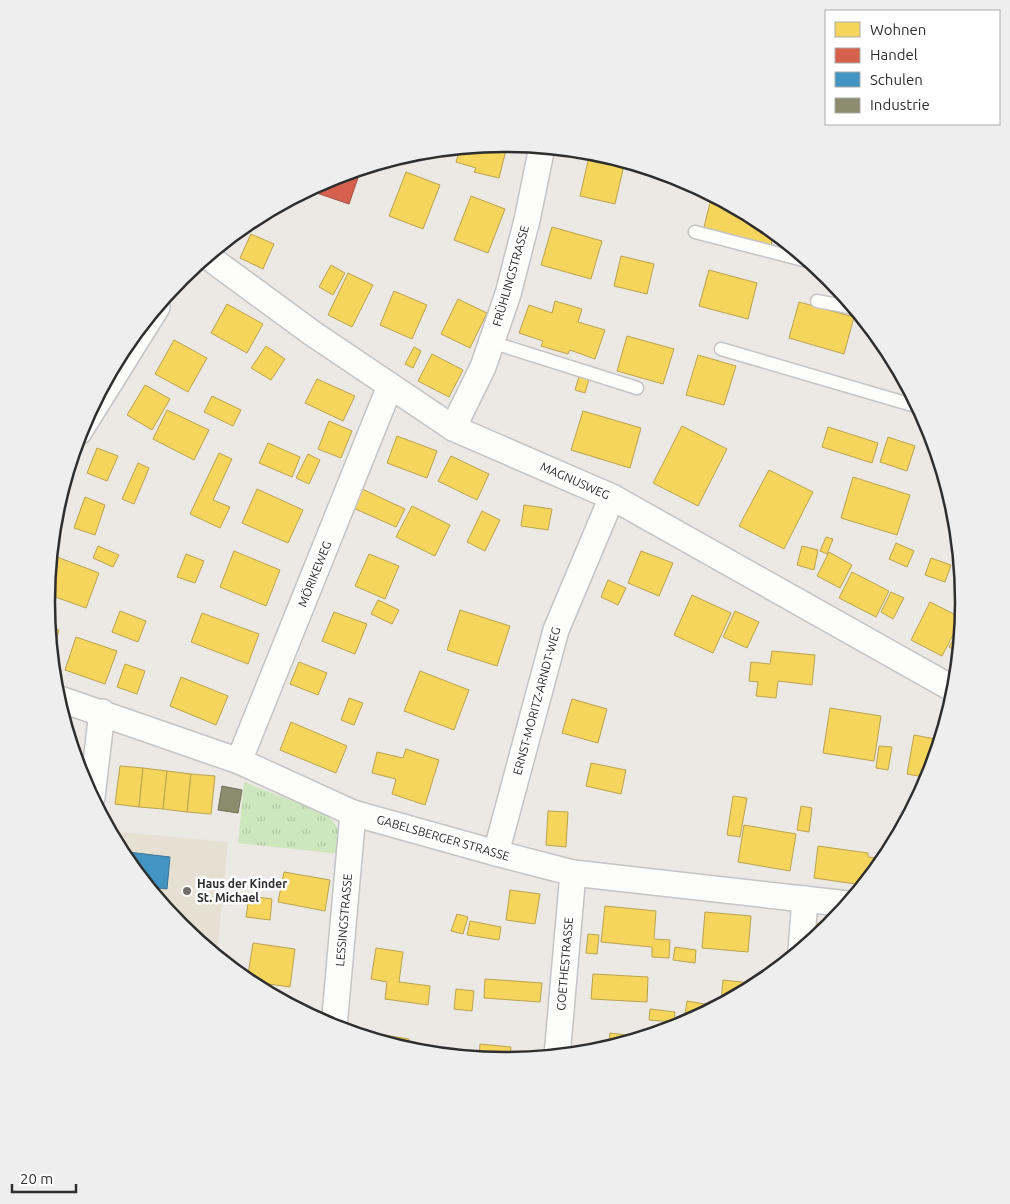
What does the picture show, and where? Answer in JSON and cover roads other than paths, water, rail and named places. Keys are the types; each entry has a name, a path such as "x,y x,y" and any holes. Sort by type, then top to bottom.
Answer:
{"street":[{"name":"FRÜHLINGSTRASSE","path":"453,428 482,367 508,294 527,220 541,154"},
{"name":"MAGNUSWEG","path":"213,260 312,333 453,428 612,497 947,685"},
{"name":"MÖRIKEWEG","path":"239,761 390,386"},
{"name":"ERNST-MORITZ-ARNDT-WEG","path":"496,853 556,630 612,497"},
{"name":"GABELSBERGER STRASSE","path":"66,701 239,761 353,813 496,853 573,873 839,903"},
{"path":"94,784 102,712"},
{"name":"LESSINGSTRASSE","path":"335,1019 353,813"},
{"name":"GOETHESTRASSE","path":"558,1049 573,873"},
{"path":"802,940 805,899"}],"lane":[{"path":"695,232 794,258"},
{"path":"818,301 844,306"},
{"path":"491,342 637,388"},
{"path":"721,349 910,405"}],"place":[{"name":"Haus der Kinder St. Michael","path":"187,891"}]}
